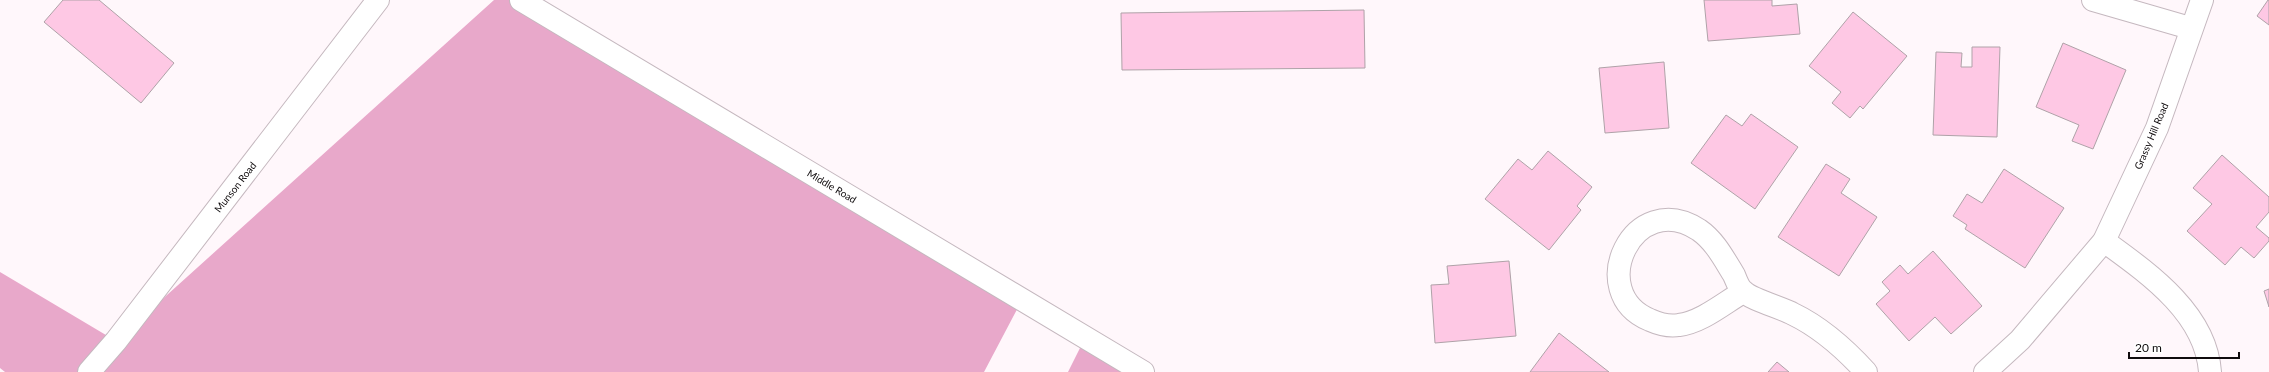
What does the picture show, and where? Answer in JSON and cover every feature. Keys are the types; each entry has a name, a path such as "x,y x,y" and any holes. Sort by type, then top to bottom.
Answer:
{"street":[{"name":"Munson Road","path":"90,372 116,341 378,0"},
{"name":"Middle Road","path":"521,0 1143,372"},
{"path":"2093,0 2190,28"},
{"name":"Grassy Hill Road","path":"1985,372 2020,340 2104,241 2157,128 2190,28 2202,0"},
{"path":"1743,292 1690,322 1666,326 1645,318 1636,312 1627,301 1618,279 1619,264 1629,239 1636,231 1655,222 1677,222 1697,229 1714,244 1743,292 1794,314 1819,330 1852,356 1866,372"},
{"path":"2104,241 2136,264 2176,301 2191,320 2203,342 2210,372"}],"shaded area":[{"path":"494,0 521,0 1022,300 984,372 5,372 0,368 0,272 116,341"},
{"path":"1085,338 1143,372 1068,372"}],"building":[{"path":"63,0 99,0 174,63 141,103 44,22"},
{"path":"1704,0 1772,0 1772,6 1797,4 1800,34 1708,41"},
{"path":"2269,0 2269,25 2257,16"},
{"path":"1364,10 1365,68 1122,70 1121,13"},
{"path":"1853,12 1907,56 1863,109 1860,106 1850,118 1832,103 1841,92 1809,66"},
{"path":"2063,43 2126,70 2093,149 2072,141 2079,125 2036,107"},
{"path":"1972,47 2000,47 1997,137 1933,135 1936,52 1962,53 1961,67 1972,67"},
{"path":"1664,62 1669,128 1605,133 1599,68"},
{"path":"1751,114 1798,147 1755,209 1691,163 1726,115 1742,126"},
{"path":"1548,151 1592,187 1577,206 1581,210 1549,250 1485,199 1518,159 1532,170"},
{"path":"2222,155 2269,197 2269,212 2256,227 2269,238 2269,241 2254,258 2241,247 2225,265 2187,231 2212,204 2193,188"},
{"path":"1826,164 1850,179 1841,193 1877,217 1839,276 1778,237"},
{"path":"2004,169 2064,208 2025,268 1965,229 1967,225 1953,216 1967,194 1982,203"},
{"path":"1933,251 1982,306 1951,334 1935,317 1909,341 1876,304 1890,291 1882,282 1900,265 1908,274"},
{"path":"1509,261 1516,336 1435,343 1431,285 1449,284 1447,266"},
{"path":"2269,289 2269,307 2264,291"},
{"path":"1559,333 1609,372 1530,372"},
{"path":"1777,362 1789,372 1768,372"}]}
